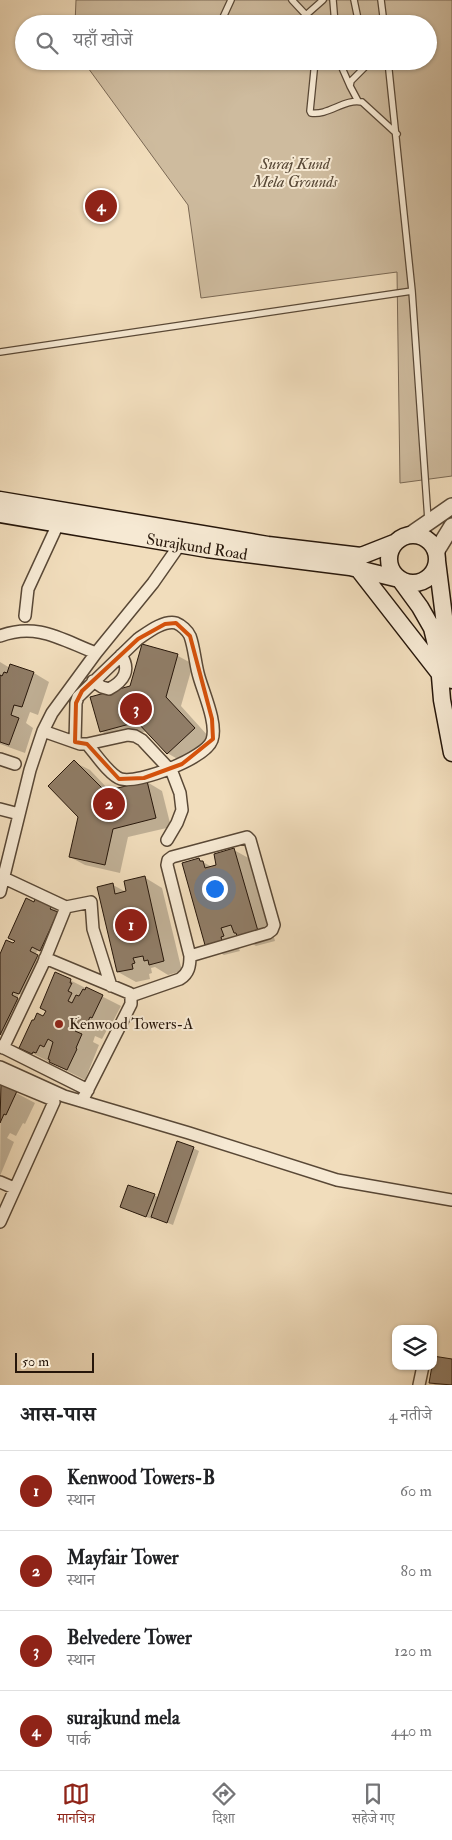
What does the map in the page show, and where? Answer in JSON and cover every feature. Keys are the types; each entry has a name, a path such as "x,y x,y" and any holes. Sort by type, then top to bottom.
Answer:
{"main road":[{"name":"Surajkund Road","path":"0,500 184,539 359,570 398,579"},
{"name":"Surajkund Road","path":"0,514 58,524 184,539 217,536 268,545 361,556 394,543"},
{"path":"446,677 432,628 420,607 389,565 388,557 394,543 402,537 410,535 422,536 428,540 437,556 446,677 442,700 452,753"},
{"path":"398,579 416,584 426,580 433,574 437,556"},
{"path":"359,570 446,677"}],"street":[{"path":"410,535 452,506"},
{"path":"25,616 28,589 58,524"},
{"path":"437,556 452,526"},
{"path":"0,892 30,770 43,731 52,713 184,539"},
{"path":"176,623 185,628 190,636 198,675 212,719 213,739 193,759 144,778 129,781 119,779 81,743 76,703 82,691 93,681 138,639 165,624 176,623"},
{"path":"0,636 10,632 40,631 96,653"},
{"path":"93,681 102,687 109,688 122,680 126,668 125,661 120,655"},
{"path":"43,731 81,743 128,735 142,740 172,772 180,792 182,810 167,840"},
{"path":"0,759 15,764"},
{"path":"0,809 19,814"},
{"path":"131,996 180,979 185,976 190,967 190,956 167,864 168,860 172,857 247,837 250,840 274,925 272,930 268,933 190,956"},
{"path":"4,878 66,907 91,902 93,929 111,986"},
{"path":"66,907 45,958 1,1047 88,1090"},
{"path":"45,958 129,993 131,996 131,1004 82,1101"},
{"path":"0,1067 64,1096 337,1180 452,1200"},
{"path":"0,1078 54,1102 0,1222"},
{"path":"0,1182 14,1188"},
{"path":"419,1385 422,1370"}],"lane":[{"path":"224,15 231,0"},
{"path":"292,0 306,15 323,0"},
{"path":"333,0 334,15"},
{"path":"354,0 356,15"},
{"path":"381,0 383,15"},
{"path":"314,70 311,113 358,101"},
{"path":"343,70 358,101 362,102 397,134"},
{"path":"350,86 353,78 362,70"},
{"path":"389,70 412,291 428,522"},
{"path":"0,352 412,291"}],"highlighted area":[{"path":"176,623 190,636 212,719 213,739 182,764 144,778 119,779 87,744 75,742 76,703 82,691 138,639 165,624"}],"green space":[{"name":"Suraj Kund Mela Grounds","path":"76,0 452,0 452,476 400,483 397,272 201,298 188,205 90,70 437,70 437,15 75,15"}],"building":[{"path":"142,644 178,654 166,697 195,728 167,754 137,722 100,732 90,697 130,686"},
{"path":"10,664 34,672 22,707 14,705 11,715 19,718 9,745 0,742 0,675 2,676 4,672 7,673"},
{"path":"74,760 105,791 147,781 156,818 113,829 105,865 69,857 78,817 48,786"},
{"path":"234,848 258,931 237,936 231,925 221,928 224,936 221,937 222,941 205,945 182,863 199,858 200,861 203,861 205,868 216,865 214,854"},
{"path":"145,876 164,961 149,965 148,960 144,961 143,956 133,958 135,963 132,964 133,969 117,972 97,887 113,883 115,894 126,891 124,881"},
{"path":"26,898 34,902 35,898 52,906 50,909 58,912 40,951 32,947 30,951 38,955 19,994 13,992 12,995 18,998 0,1035 0,954 6,940 13,943 15,941 8,938"},
{"name":"Kenwood Towers-A","path":"55,972 71,979 70,983 72,983 68,991 72,993 68,1001 72,1003 76,995 79,996 86,987 103,995 84,1030 77,1027 75,1031 82,1034 67,1070 49,1062 50,1060 48,1059 53,1042 48,1039 44,1047 40,1045 36,1053 33,1052 32,1054 19,1048 37,1013 43,1016 46,1011 40,1008"},
{"path":"1,1083 17,1091 6,1115 4,1114 0,1123"},
{"path":"177,1141 194,1147 167,1223 151,1217"},
{"path":"128,1185 155,1194 146,1217 120,1207"},
{"path":"437,1357 452,1359 452,1385 429,1383 431,1370 437,1370"}],"place":[{"name":"surajkund mela","path":"101,206"},
{"name":"Belvedere Tower","path":"136,709"},
{"name":"Mayfair Tower","path":"109,804"},
{"name":"Kenwood Towers-B","path":"131,925"},
{"name":"Kenwood Towers-A","path":"59,1024"}]}
